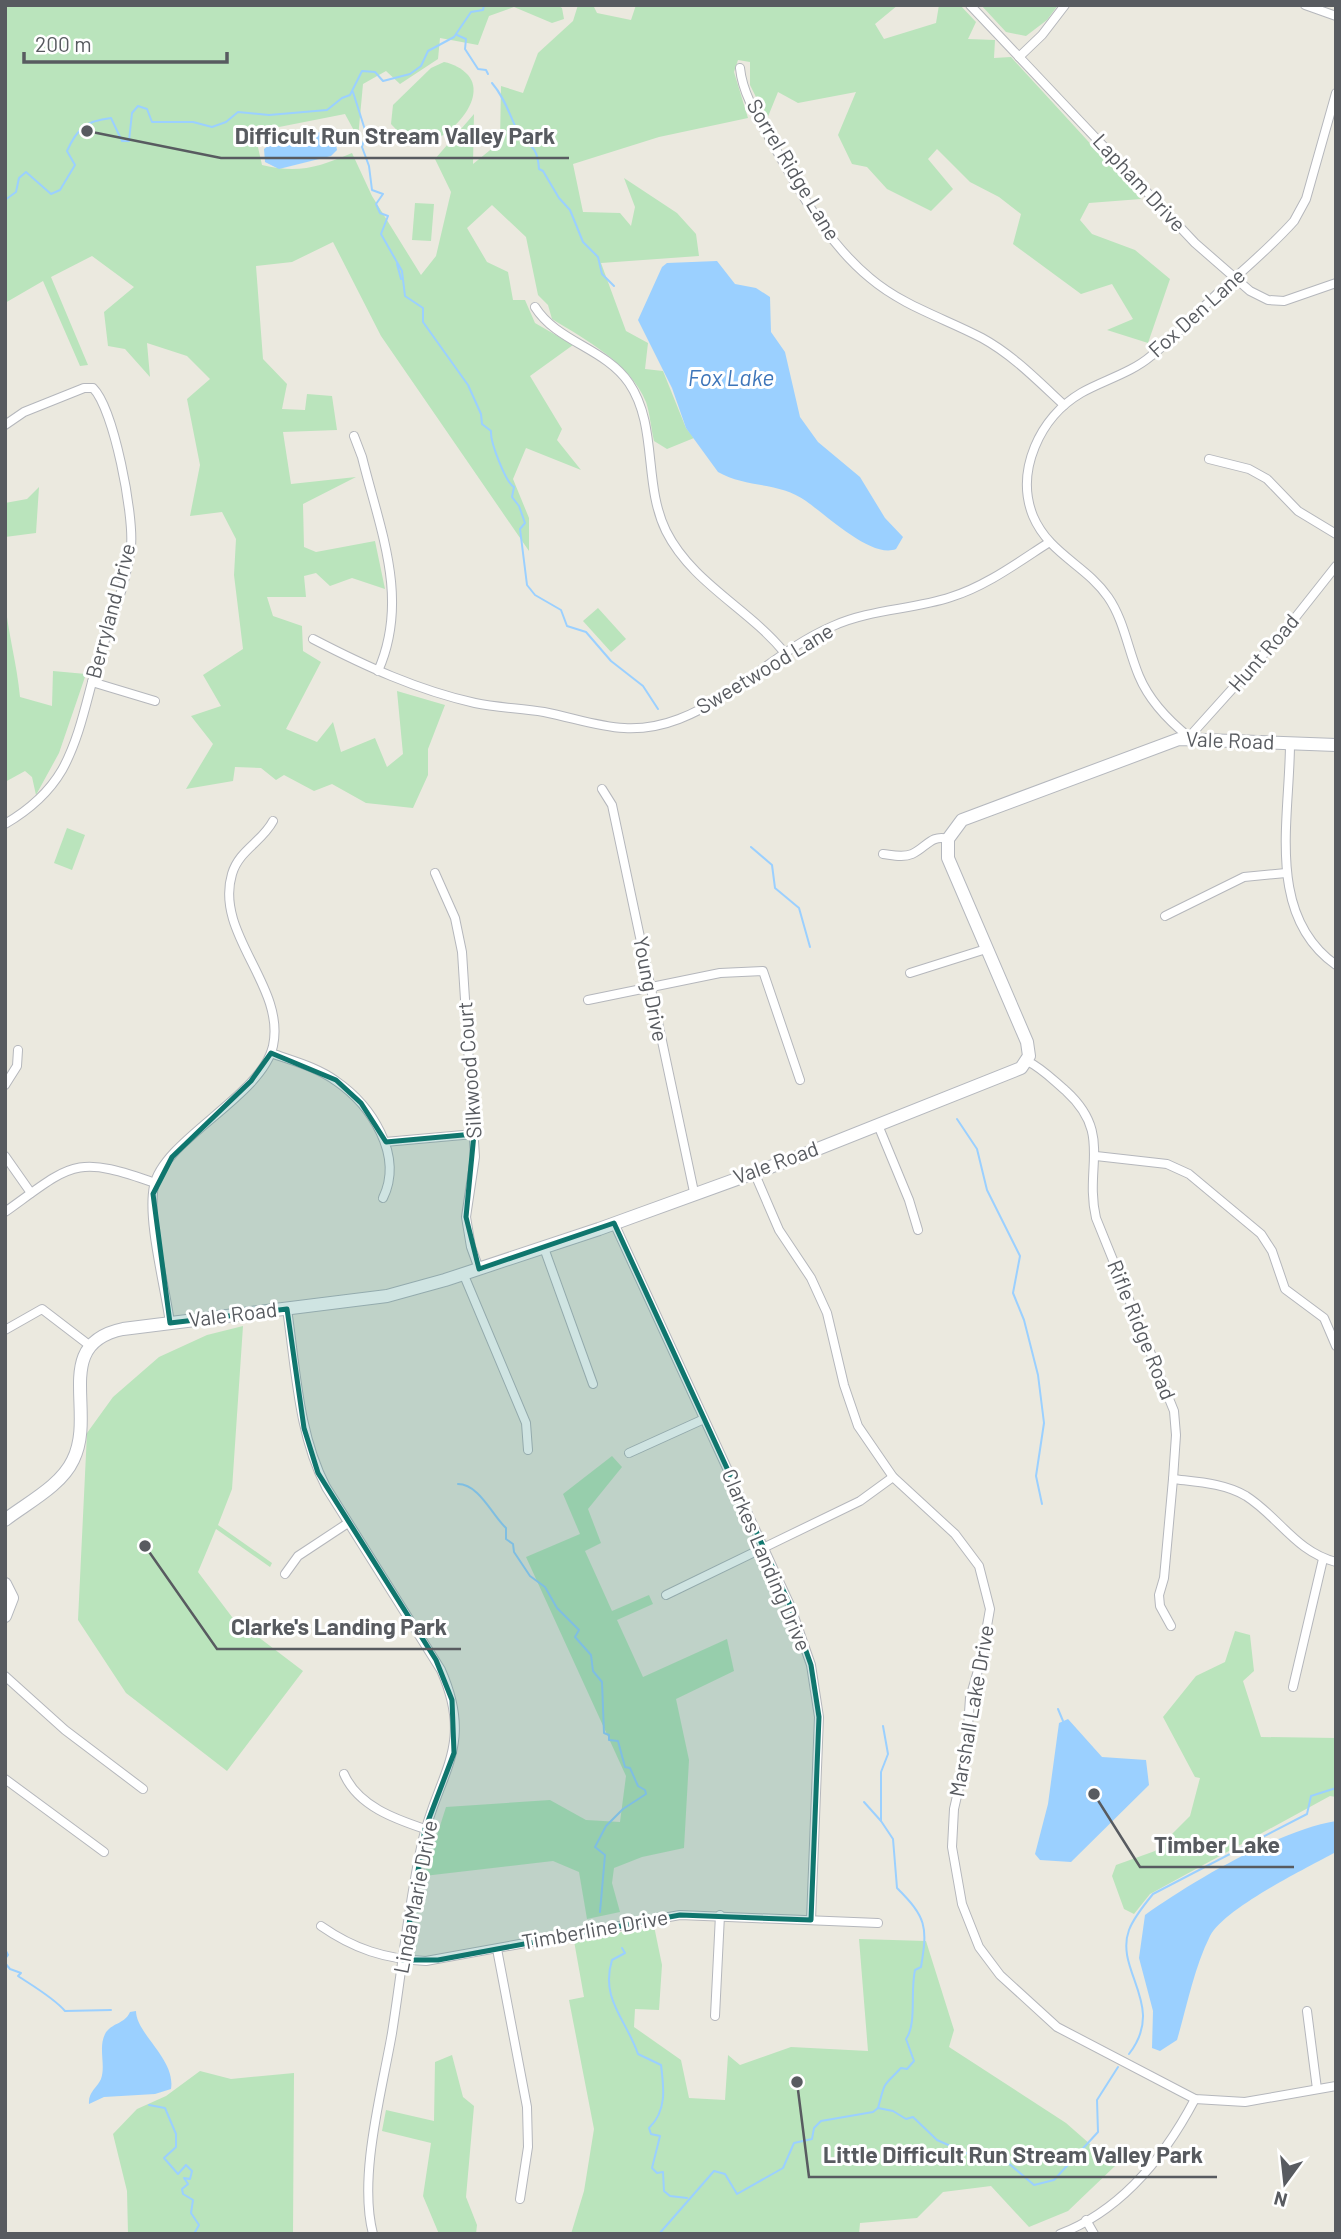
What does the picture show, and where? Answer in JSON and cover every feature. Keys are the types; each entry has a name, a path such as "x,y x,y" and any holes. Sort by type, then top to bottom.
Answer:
{"main road":[{"name":"Vale Road","path":"948,839 955,825 970,816 1168,742 1189,737 1336,745"},
{"path":"948,839 947,849 953,873 1027,1042 1027,1062"},
{"name":"Vale Road","path":"89,1345 112,1331 387,1296 479,1269 754,1172 1004,1077 1027,1062"},
{"path":"5,1520 56,1481 72,1462 80,1434 82,1367 89,1345"},
{"path":"5,1584 12,1598 5,1616"}],"street":[{"name":"Lapham Drive","path":"970,5 1195,243 1235,279 1261,297 1284,301 1336,283"},
{"path":"1019,57 1049,27 1065,5"},
{"path":"1305,5 1336,16"},
{"name":"Sorrel Ridge Lane","path":"740,68 743,84 755,111 799,191 822,227 849,260 902,301 990,343 1064,405"},
{"name":"Fox Den Lane","path":"1189,737 1161,710 1142,682 1121,621 1108,597 1093,579 1048,542 1033,515 1026,478 1038,440 1064,405 1146,360 1286,230 1301,211 1336,93"},
{"path":"535,307 546,322 607,360 629,383 644,418 655,500 674,545 705,581 745,611 784,652"},
{"name":"Berryland Drive","path":"5,425 24,412 84,388 93,388 102,396 125,485 132,537 129,559 62,771 33,806 5,824"},
{"path":"354,436 362,457 394,598 391,639 378,671"},
{"path":"1209,459 1249,469 1267,479 1313,523 1336,534"},
{"name":"Sweetwood Lane","path":"313,639 378,671 440,694 477,703 545,713 604,728 635,729 662,725 716,702 784,652 850,618 952,597 995,577 1048,542"},
{"name":"Hunt Road","path":"1189,737 1287,628 1336,566"},
{"path":"92,682 155,701"},
{"path":"1290,743 1286,873 1296,920 1311,943 1336,965"},
{"name":"Young Drive","path":"602,789 612,805 694,1192"},
{"path":"170,1323 153,1213 155,1183 172,1157 251,1081 271,1053 275,1030 272,1011 231,912 229,891 238,860 273,821"},
{"path":"883,854 911,855 931,840 939,837 948,839"},
{"name":"Silkwood Court","path":"435,873 451,908 460,944 474,1135 474,1170 466,1217 471,1247 479,1269"},
{"path":"1166,916 1244,877 1286,873"},
{"path":"910,973 986,949"},
{"path":"588,1000 720,973 763,971 800,1080"},
{"path":"5,1085 17,1066 18,1050"},
{"path":"271,1053 336,1080 361,1103 385,1142 390,1174 383,1198"},
{"name":"Rifle Ridge Road","path":"1027,1062 1038,1067 1086,1113 1094,1130 1096,1156 1093,1202 1096,1217 1174,1411 1176,1435 1173,1479 1164,1578 1159,1595 1160,1606 1171,1626"},
{"path":"878,1125 909,1200 918,1230"},
{"path":"385,1142 474,1135"},
{"path":"5,1156 31,1194"},
{"path":"1096,1156 1167,1164 1189,1174 1261,1234 1272,1251 1286,1289 1324,1318 1336,1346"},
{"path":"5,1212 66,1171 86,1166 106,1167 155,1183"},
{"name":"Marshall Lake Drive","path":"754,1172 779,1230 811,1278 827,1313 844,1385 859,1426 893,1477 955,1534 979,1566 990,1609 981,1660 970,1698 966,1757 954,1809 952,1847 962,1905 979,1947 1000,1975 1057,2027 1195,2099 1245,2102 1336,2085"},
{"name":"Clarkes Landing Drive","path":"614,1223 764,1548 803,1640 818,1706 819,1752 811,1920"},
{"path":"544,1248 593,1384"},
{"path":"463,1273 526,1423 528,1450"},
{"path":"5,1330 42,1309 89,1345"},
{"name":"Linda Marie Drive","path":"288,1309 308,1443 322,1480 436,1660 452,1700 456,1729 454,1753 425,1829 403,1960 368,2185 373,2234"},
{"path":"629,1453 704,1419"},
{"path":"666,1595 860,1501 893,1477"},
{"path":"1173,1479 1212,1484 1241,1494 1298,1544 1323,1559 1336,1562"},
{"path":"285,1574 298,1556 348,1523"},
{"path":"1293,1687 1323,1559"},
{"path":"5,1676 65,1730 143,1789"},
{"path":"344,1774 351,1788 370,1804 402,1821 425,1829"},
{"path":"5,1779 104,1852"},
{"path":"715,2016 720,1915"},
{"name":"Timberline Drive","path":"321,1926 360,1949 403,1960 438,1960 659,1917 720,1915 878,1923"},
{"path":"497,1948 527,2107 528,2147 520,2199"},
{"path":"1307,2011 1317,2089"},
{"path":"1060,2234 1086,2220 1136,2184 1159,2158 1195,2099"},
{"path":"1086,2220 1094,2234"}],"highlighted area":[{"path":"271,1053 336,1080 361,1103 386,1142 474,1134 466,1217 479,1269 614,1223 790,1605 811,1665 819,1717 811,1920 680,1915 438,1960 403,1960 425,1829 454,1753 452,1700 436,1660 318,1473 304,1428 287,1309 170,1323 153,1194 172,1157 251,1081"}],"green space":[{"path":"5,5 557,5 562,8 564,19 552,23 514,7 489,16 478,45 440,38 438,59 400,84 386,71 363,84 358,138 345,114 274,128 257,143 262,165 275,168 308,168 352,153 372,196 421,275 436,256 451,192 435,159 474,114 473,164 500,142 501,86 523,93 538,53 573,21 578,5 593,5 597,13 631,20 636,5 898,5 875,24 884,39 936,23 939,5 960,5 976,22 968,39 995,40 994,58 1011,57 1141,199 1089,203 1080,220 1092,234 1135,250 1170,279 1148,343 1107,330 1133,319 1112,284 1081,294 1013,244 1021,214 999,197 970,182 937,149 928,159 953,189 931,211 887,189 867,167 852,164 838,135 856,92 798,103 778,92 767,119 750,85 750,62 738,60 734,72 748,118 659,137 573,164 583,212 620,213 631,226 635,207 624,178 677,213 696,234 699,256 601,263 626,331 648,343 645,369 663,371 686,428 694,438 667,449 654,441 646,402 639,388 606,354 552,319 548,305 538,295 526,237 492,205 467,228 487,262 508,272 513,300 525,300 535,323 573,345 530,376 562,429 557,440 581,470 526,448 513,479 529,518 529,551 381,336 333,242 292,262 256,266 263,359 287,384 282,409 305,410 307,394 332,396 337,430 283,432 291,484 356,477 303,504 304,547 316,552 375,541 385,589 352,578 330,586 316,573 304,576 306,597 267,597 273,616 302,626 303,651 321,662 286,729 317,742 333,722 341,752 375,738 387,767 403,754 397,691 445,705 428,749 428,775 413,808 366,803 332,784 314,791 284,775 276,780 261,768 235,767 233,781 186,789 213,744 191,716 221,706 203,675 243,649 234,575 236,539 222,512 190,516 200,465 187,399 210,379 187,356 147,343 150,377 125,349 108,346 104,312 134,287 92,256 51,277 88,365 80,366 43,281 5,303"},
{"path":"981,5 1058,5 1047,20 1026,36 1006,32"},
{"path":"444,62 468,75 473,86 467,111 447,133 422,145 411,145 391,124 393,105 431,68"},
{"path":"415,203 434,204 431,241 412,240"},
{"path":"39,487 36,533 5,537 5,503 27,499"},
{"path":"5,601 20,697 52,706 53,671 86,674 59,753 36,795 32,777 25,771 5,782"},
{"path":"598,608 626,639 611,652 583,621"},
{"path":"67,828 85,835 72,870 54,863"},
{"path":"243,1326 232,1489 218,1525 272,1563 270,1567 216,1529 198,1572 232,1617 303,1671 227,1771 126,1693 78,1620 87,1433 113,1397 159,1357 207,1335"},
{"path":"612,1456 622,1467 588,1509 601,1543 585,1551 612,1611 649,1595 653,1604 617,1620 643,1677 727,1639 734,1671 676,1699 689,1760 684,1848 642,1857 614,1868 612,1883 620,1912 587,1919 579,1872 553,1861 424,1876 446,1807 550,1800 586,1820 620,1822 626,1776 526,1557 580,1534 563,1494"},
{"path":"1235,1631 1250,1635 1254,1671 1243,1681 1261,1737 1336,1738 1336,1797 1330,1796 1150,1894 1134,1914 1124,1909 1112,1876 1116,1865 1155,1851 1190,1816 1200,1778 1195,1777 1163,1717 1196,1676 1225,1662"},
{"path":"654,1926 662,1965 659,2010 635,2009 634,2027 681,2060 689,2098 725,2100 728,2055 740,2065 791,2047 868,2051 859,1939 926,1941 954,2030 949,2047 1066,2123 1115,2166 1068,2211 1029,2227 991,2186 943,2192 917,2218 860,2223 859,2234 571,2234 584,2191 594,2129 569,2000 584,1997 574,1941"},
{"path":"452,2055 463,2097 474,2106 466,2197 477,2225 476,2234 439,2234 423,2196 431,2143 382,2131 386,2110 434,2121 435,2062"},
{"path":"200,2071 231,2079 294,2073 293,2234 128,2234 127,2191 113,2134 137,2109 166,2096"}],"water":[{"path":"321,132 335,139 337,150 331,156 279,169 265,162 264,149 277,139"},
{"name":"Fox Lake","path":"717,261 735,284 756,288 770,297 771,332 785,352 800,417 818,442 860,477 885,518 903,537 896,549 875,548 862,542 796,495 740,481 718,472 686,428 672,388 638,320 662,267 667,263"},
{"path":"1068,1719 1102,1757 1146,1760 1149,1785 1071,1862 1040,1860 1035,1854 1048,1804 1059,1723"},
{"path":"1336,1821 1336,1852 1249,1901 1232,1913 1210,1936 1199,1961 1177,2040 1160,2051 1152,2048 1153,2011 1139,1958 1145,1915 1187,1887 1262,1846"},
{"path":"136,2011 142,2029 168,2067 171,2089 155,2094 104,2097 89,2104 90,2096 101,2079 105,2034 130,2012"}],"waterway":[{"path":"5,200 16,192 19,178 26,172 51,194 60,190 75,165 67,151 71,143 83,127 95,121 111,118 122,141 129,141 132,113 138,106 147,109 152,122 193,122 212,127 226,122 238,112 269,115 327,110 350,95 362,71 375,72 383,81 410,74 421,66 428,51 454,37 471,12 483,10 484,5"},
{"path":"457,35 466,39 465,49 478,69 486,70 488,74"},
{"path":"492,83 521,137 534,149 539,169 570,210 583,242 598,257 602,274 614,286"},
{"path":"353,92 366,133 362,147 369,166 372,190 383,194 376,204 380,213 388,216 381,234 402,271 405,296 423,308 423,322 468,385 481,414 482,424 491,431 499,462 514,487 512,497 519,506 525,523 520,529 527,585 535,595 561,610 567,626 586,632 611,661 643,686 658,709"},
{"path":"397,264 401,279"},
{"path":"751,847 772,865 775,888 799,908 810,947"},
{"path":"957,1119 977,1149 987,1190 1020,1256 1013,1293 1024,1320 1038,1375 1044,1423 1036,1476 1042,1504"},
{"path":"458,1484 466,1485 485,1501 506,1528 506,1539 513,1544 514,1552 530,1576 545,1587 557,1608 579,1630 575,1637 591,1655 593,1671 602,1682 604,1733 609,1735 609,1740 618,1741 625,1767 630,1768 638,1786 645,1790 646,1794 623,1809 606,1826 595,1847 605,1855 600,1912"},
{"path":"1058,1709 1063,1721"},
{"path":"878,2108 887,2083 901,2068 907,2069 914,2061 906,2039 911,2025 915,1970 921,1967 924,1941 919,1915 897,1888 893,1839 881,1821 881,1772 888,1754 883,1726"},
{"path":"1129,2054 1139,2036 1143,2020 1142,2004 1126,1945 1131,1925 1146,1902 1153,1894 1307,1814 1311,1796 1336,1788"},
{"path":"864,1802 881,1821"},
{"path":"5,1899 5,1911"},
{"path":"622,1948 625,1953 612,1960 609,1974 612,1998 638,2054 661,2065 661,2107 649,2128 651,2134 660,2136 652,2168 657,2173 663,2172 664,2191 670,2196 687,2198"},
{"path":"5,1949 8,1955 5,1959"},
{"path":"5,1963 10,1969 21,1973 18,1976 65,2011 111,2010"},
{"path":"659,2234 714,2171 725,2174 737,2194 783,2168 794,2143 812,2139 814,2128 821,2121 873,2112 878,2108 893,2111 906,2119 913,2117 937,2140 991,2164 995,2157 1000,2156 1034,2185 1054,2180 1098,2132 1097,2100 1118,2067"},
{"path":"149,2105 165,2108 176,2134 176,2147 164,2158 178,2174 186,2165 192,2171 190,2179 184,2178 188,2184 182,2189 183,2194 193,2200 191,2213 199,2225 194,2234"}],"place":[{"name":"Difficult Run Stream Valley Park","path":"87,131"},
{"name":"Clarke's Landing Park","path":"145,1546"},
{"name":"Timber Lake","path":"1094,1794"},
{"name":"Little Difficult Run Stream Valley Park","path":"797,2082"}]}
